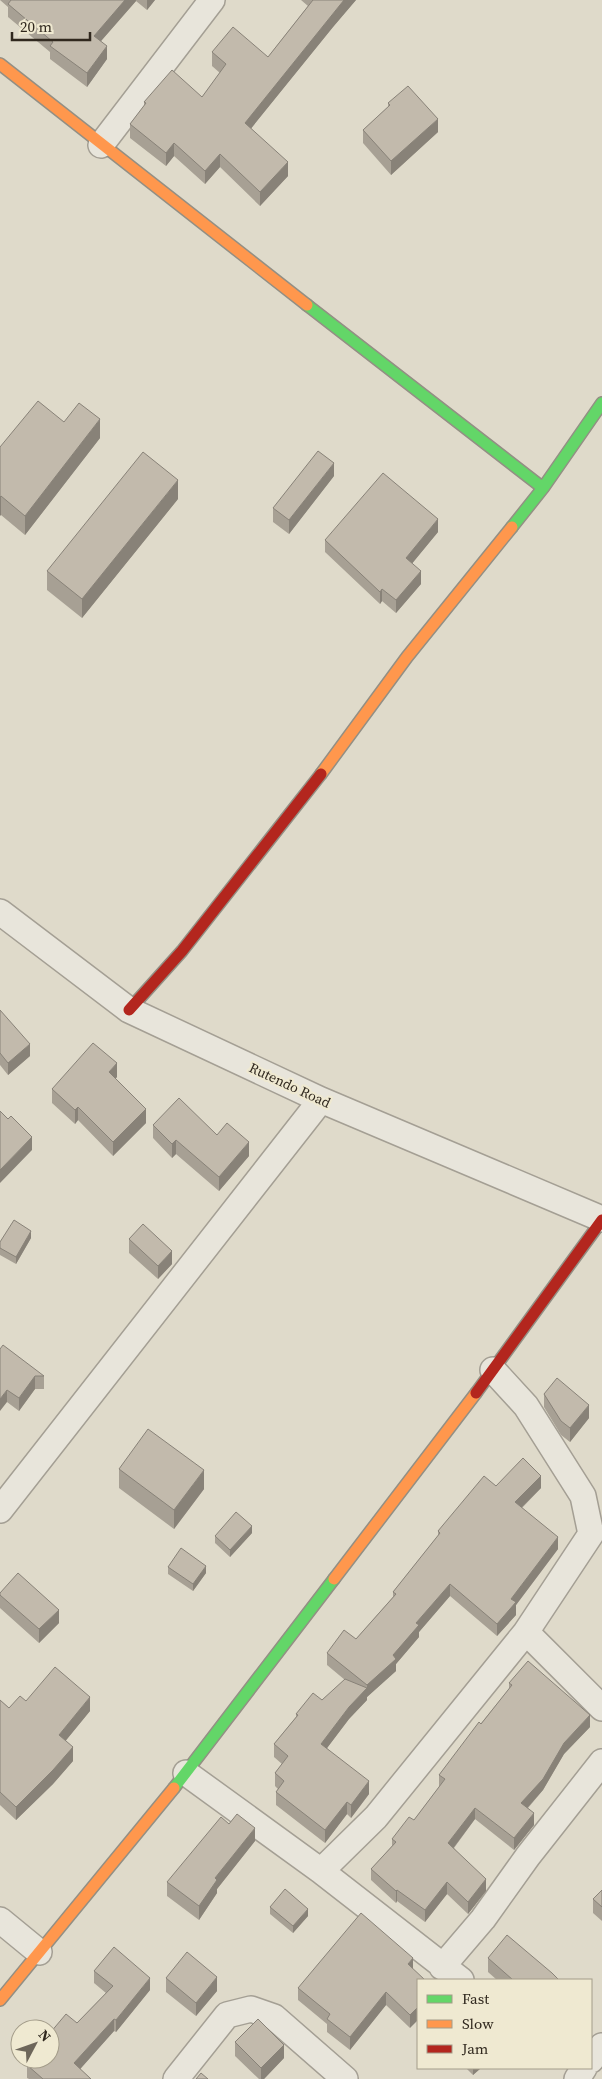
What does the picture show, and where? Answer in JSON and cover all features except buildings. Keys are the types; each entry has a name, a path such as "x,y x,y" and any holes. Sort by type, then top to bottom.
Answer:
{"street":[{"path":"101,144 212,0"},
{"path":"0,64 543,488"},
{"path":"129,1010 182,951 344,744 407,657 543,488 602,403"},
{"name":"Rutendo Road","path":"0,912 129,1010 321,1100 602,1220"},
{"path":"0,1510 321,1100"},
{"path":"0,2000 186,1773 493,1370 602,1220"},
{"path":"321,1871 376,1817 526,1632 597,1534 583,1496 526,1406 493,1370"},
{"path":"526,1632 602,1708"},
{"path":"186,1773 321,1871 451,1974 483,1919 528,1856 602,1762"},
{"path":"0,1920 38,1952"},
{"path":"176,2079 227,2016 251,2009 274,2017 345,2079"},
{"path":"592,2059 602,2046"}],"traffic: fast":[{"path":"307,305 543,488"},
{"path":"512,527 543,488 602,403"},
{"path":"174,1788 334,1579"}],"traffic: slow":[{"path":"0,64 307,305"},
{"path":"321,774 407,657 512,527"},
{"path":"334,1579 476,1393"},
{"path":"0,2000 174,1788"}],"traffic: jam":[{"path":"129,1010 182,951 321,774"},
{"path":"476,1393 602,1220"}]}
